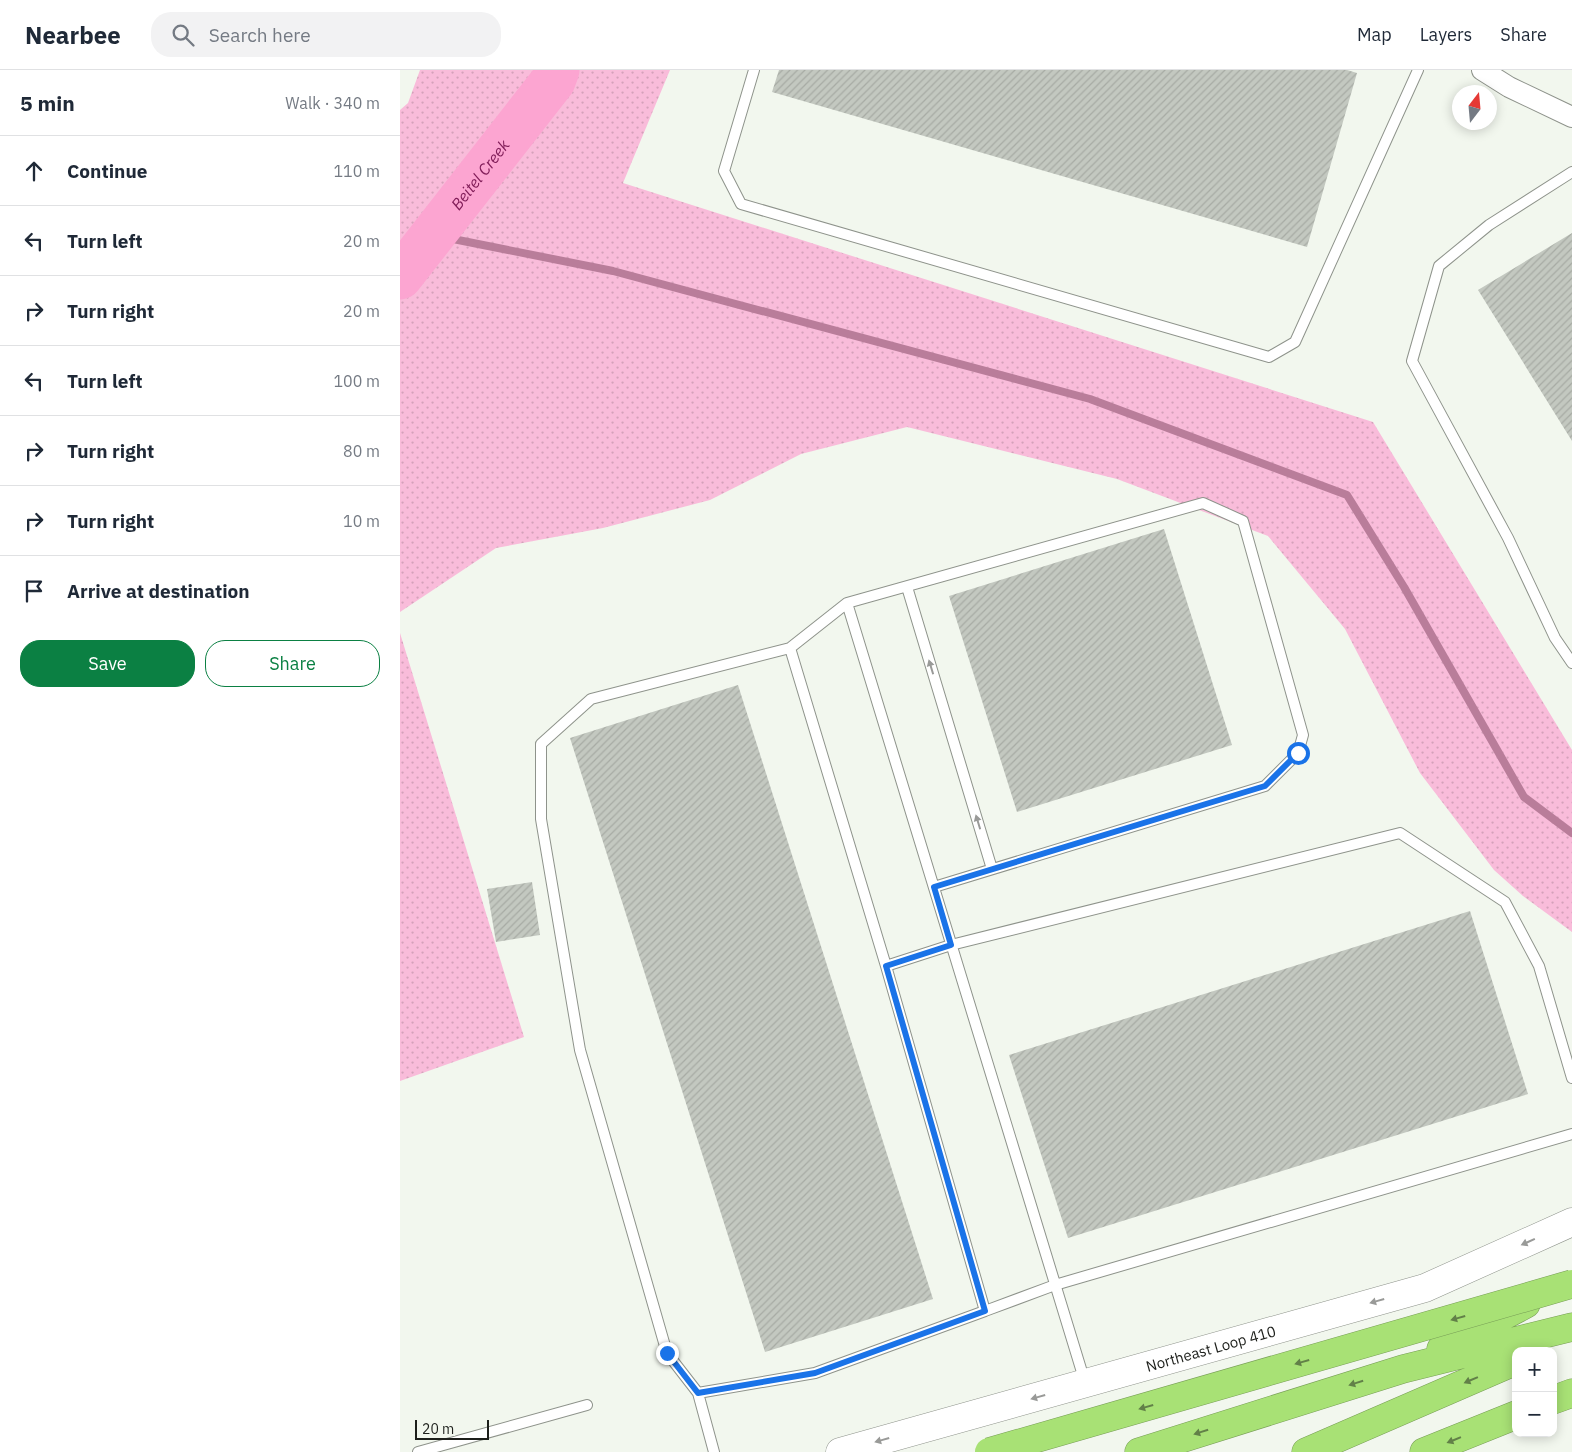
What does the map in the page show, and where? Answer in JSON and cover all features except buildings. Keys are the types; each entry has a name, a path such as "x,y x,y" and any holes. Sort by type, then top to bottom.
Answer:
{"highway":[{"path":"1403,1369 1572,1280"},
{"path":"989,1452 1572,1284"},
{"path":"1139,1452 1403,1369 1572,1327"},
{"path":"1550,1347 1572,1338"},
{"path":"1306,1452 1512,1363"},
{"path":"1557,1399 1572,1393"},
{"path":"1424,1452 1512,1417"}],"main road":[{"name":"Northeast Loop 410","path":"840,1452 1426,1288 1572,1222"}],"street":[{"path":"1482,70 1509,87 1572,117"}],"lane":[{"path":"754,70 724,172 740,204 1269,357 1295,342 1418,70"},
{"path":"1572,172 1489,226 1439,266 1412,361 1508,538 1555,638 1572,663"},
{"path":"714,1452 698,1393 667,1353 580,1050 541,819 541,744 591,699 790,648 847,604 1203,503 1243,521 1303,736 1298,753 1265,786 934,887"},
{"path":"907,587 992,869"},
{"path":"847,604 1085,1383"},
{"path":"790,648 886,966 985,1311"},
{"path":"886,966 951,945 1400,833 1505,902 1539,966 1572,1078"},
{"path":"698,1393 815,1373 1055,1285 1572,1134"},
{"path":"418,1452 587,1405"}],"shaded area":[{"path":"420,70 670,70 623,183 1373,422 1572,750 1572,932 1523,896 1494,870 1420,773 1345,629 1268,536 1117,479 907,427 801,454 710,500 603,528 496,548 400,612 400,110 408,103"},
{"path":"400,633 524,1037 400,1081"}],"waterway":[{"name":"Beitel Creek","path":"400,277 553,81 557,70"},
{"path":"433,235 613,271 1090,399 1347,495 1404,587 1524,797 1572,833"}],"route":[{"path":"667,1353 698,1393 815,1373 985,1311 886,966 951,945 934,887 1265,786 1298,753"}]}
